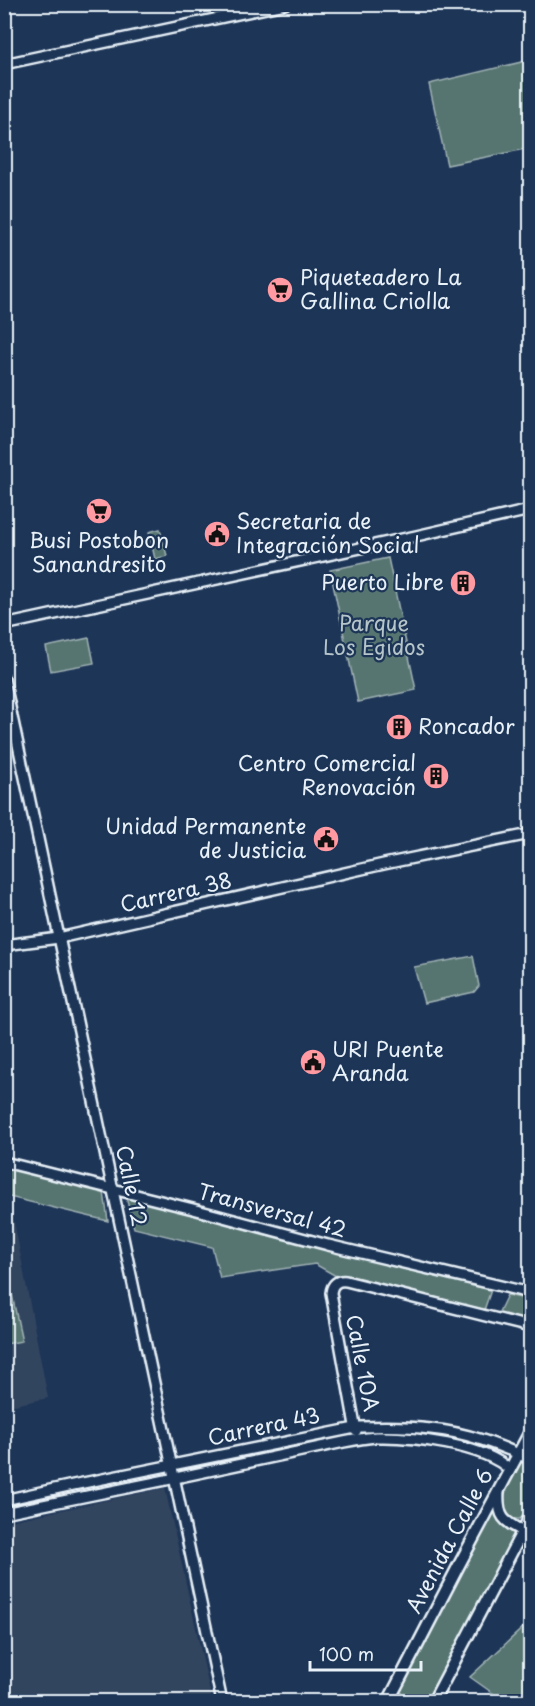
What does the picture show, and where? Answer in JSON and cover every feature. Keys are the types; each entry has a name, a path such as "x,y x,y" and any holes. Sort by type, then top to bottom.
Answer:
{"main road":[{"name":"Avenida Calle 6","path":"388,1701 531,1432"},
{"path":"433,1701 527,1533 531,1517"}],"street":[{"path":"4,64 285,4"},
{"path":"4,624 526,511"},
{"name":"Calle 12","path":"4,679 222,1701"},
{"name":"Carrera 38","path":"4,945 60,938 384,864 531,834"},
{"name":"Transversal 42","path":"4,1162 328,1245 531,1293"},
{"name":"Calle 10A","path":"358,1439 331,1293 335,1283 346,1281 531,1327"},
{"name":"Carrera 43","path":"4,1500 356,1427 397,1426 433,1429 472,1437 531,1459"},
{"name":"Carrera 43","path":"4,1513 358,1439 393,1437 455,1446 493,1458 510,1470"},
{"path":"499,1491 498,1506 501,1516 527,1533"}],"shaded area":[{"path":"5,1220 14,1221 48,1398 5,1407"},
{"path":"165,1488 212,1701 5,1701 5,1522"}],"green space":[{"path":"530,60 530,148 447,165 429,84"},
{"path":"160,529 167,556 155,559 149,532"},
{"name":"Parque Los Egidos","path":"388,558 416,690 358,702 330,570"},
{"path":"89,638 94,663 51,671 46,647"},
{"path":"473,956 479,986 474,992 424,1003 414,967"},
{"path":"5,1168 104,1192 108,1221 5,1196"},
{"path":"126,1197 491,1290 483,1313 336,1276 315,1264 220,1278 212,1247 134,1228"},
{"path":"4,1258 22,1341 6,1344 4,1335"},
{"path":"507,1295 530,1300 530,1324 497,1316"},
{"path":"523,1462 530,1464 530,1507 520,1519 509,1519 503,1512 501,1504 505,1488 513,1472"},
{"path":"494,1510 499,1520 517,1532 426,1701 393,1702 463,1564"},
{"path":"528,1623 530,1625 530,1684 518,1701 504,1701 470,1677"}],"place":[{"name":"Piqueteadero La Gallina Criolla","path":"280,290"},
{"name":"Busi Postobon Sanandresito","path":"99,511"},
{"name":"Secretaria de Integración Social","path":"217,534"},
{"name":"Puerto Libre","path":"463,583"},
{"name":"Roncador","path":"399,727"},
{"name":"Centro Comercial Renovación","path":"436,776"},
{"name":"Unidad Permanente de Justicia","path":"326,839"},
{"name":"URI Puente Aranda","path":"313,1062"}]}
